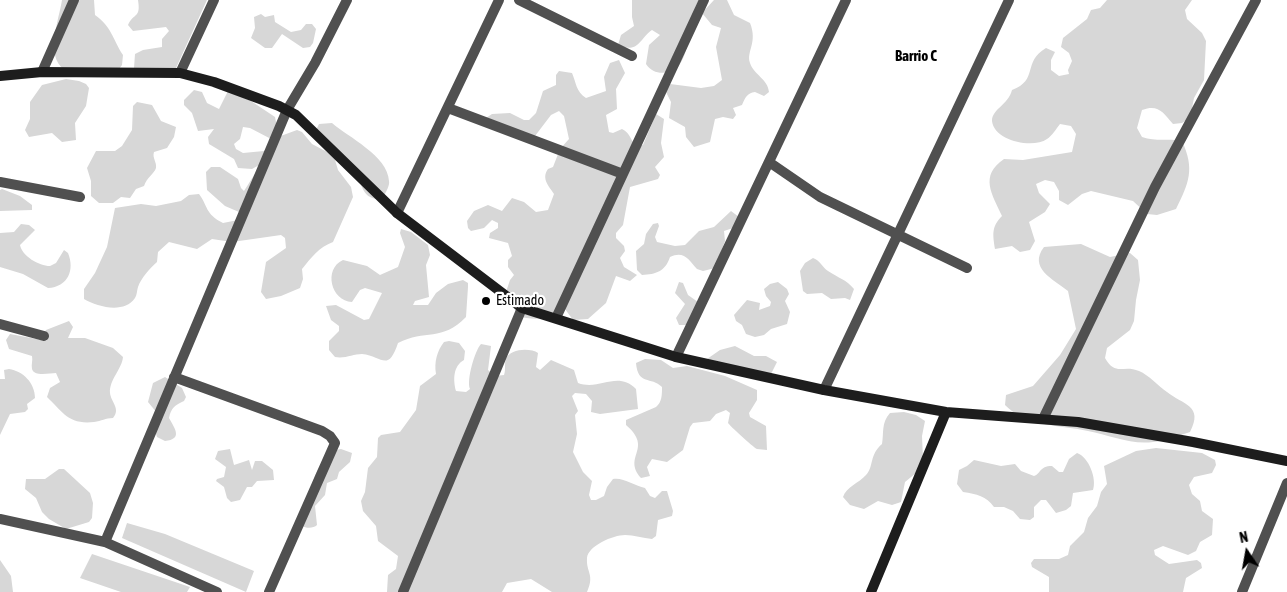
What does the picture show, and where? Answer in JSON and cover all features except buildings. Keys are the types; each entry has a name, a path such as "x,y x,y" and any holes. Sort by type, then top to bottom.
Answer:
{"street":[{"path":"42,72 74,0"},
{"path":"180,73 214,0"},
{"path":"105,542 287,110 312,69 347,0"},
{"path":"396,213 499,0"},
{"path":"519,0 632,56"},
{"path":"556,318 704,0"},
{"path":"676,357 846,0"},
{"path":"824,390 1009,0"},
{"path":"1043,419 1155,187 1256,0"},
{"path":"0,76 42,72 180,73 214,82 287,110 296,115 396,213 522,308 676,357 824,390 946,412 1043,419 1128,430 1287,461"},
{"path":"448,108 623,174"},
{"path":"769,162 820,197 967,268"},
{"path":"0,182 80,197"},
{"path":"402,592 522,308"},
{"path":"0,324 44,336"},
{"path":"174,377 322,431 330,436 335,443 268,592"},
{"path":"871,592 946,412"},
{"path":"1242,592 1287,483"},
{"path":"0,519 105,542 217,592"}],"shaded area":[{"path":"62,0 94,0 95,15 108,28 123,55 122,65 119,69 64,69 58,63 54,47"},
{"path":"138,0 207,0 176,68 134,68 135,54 143,50 162,47 162,39 169,31 166,27 133,31 128,25 138,13"},
{"path":"632,0 699,0 692,18 685,53 682,62 676,70 660,73 652,70 646,64 649,45 660,35 652,30 635,47 630,48 618,45 621,35 634,26"},
{"path":"714,0 727,0 734,15 750,23 753,36 749,54 750,63 766,84 769,92 764,96 755,92 748,95 742,105 733,108 736,115 733,119 723,117 715,119 710,142 694,147 686,137 685,127 669,118 671,102 666,92 670,84 701,88 714,86 722,80 716,47 721,28 712,25 702,13"},
{"path":"1107,0 1192,0 1185,10 1187,19 1202,33 1206,41 1204,80 1194,98 1190,118 1182,123 1173,124 1160,110 1148,108 1142,110 1137,128 1142,137 1182,141 1188,160 1189,176 1181,200 1176,209 1157,215 1147,214 1133,201 1091,191 1082,194 1068,205 1059,200 1059,191 1054,182 1045,180 1036,184 1039,193 1050,204 1045,212 1029,222 1035,241 1030,250 1020,252 1012,246 995,249 994,228 1002,216 990,186 992,172 996,165 1004,159 1023,160 1072,152 1076,134 1071,126 1060,124 1047,139 1041,142 1024,143 999,134 994,128 993,117 1012,90 1025,81 1034,59 1046,48 1055,52 1051,60 1051,70 1059,76 1069,74 1068,70 1072,61 1069,53 1061,47 1063,38 1087,19 1091,10 1100,8"},
{"path":"261,14 265,17 274,15 275,22 291,32 301,30 306,24 312,24 316,29 313,43 310,47 303,48 282,34 272,48 265,48 251,38 255,28 254,17"},
{"path":"619,60 625,73 616,89 617,109 606,115 609,132 613,133 622,129 635,144 638,146 643,145 656,114 664,119 661,143 664,157 655,167 660,175 658,179 630,187 623,225 616,233 616,238 624,246 625,251 620,258 624,267 637,275 630,281 616,276 606,303 588,319 573,320 565,309 543,318 518,316 506,292 514,275 508,267 508,260 512,256 508,243 489,238 490,233 498,228 498,223 492,220 484,228 471,231 468,228 467,221 474,211 488,205 502,211 512,198 524,202 536,212 548,210 554,194 546,182 545,176 548,169 553,167 560,149 569,139 564,116 559,111 551,115 535,136 486,118 492,114 510,113 524,120 529,120 536,113 543,91 556,85 556,75 559,71 572,73 578,90 586,98 606,91 604,77 610,63"},
{"path":"66,79 79,81 86,84 89,88 86,106 75,123 76,140 62,142 52,133 29,137 25,130 30,119 30,102 42,85"},
{"path":"194,90 202,92 207,103 219,109 228,91 251,101 275,117 278,132 273,140 250,128 243,127 240,139 234,144 236,149 243,153 264,151 278,137 297,130 302,132 312,144 331,154 316,130 319,124 332,123 375,155 382,163 387,172 389,183 384,196 378,199 368,196 355,174 335,160 338,170 351,187 353,197 333,242 319,250 302,269 303,279 300,288 281,296 266,299 261,292 266,262 286,248 285,238 281,235 232,242 212,239 197,249 169,242 158,252 157,262 143,277 136,297 130,303 124,306 111,307 84,299 84,289 95,273 107,247 115,208 141,204 156,206 181,201 189,195 199,194 210,213 217,220 223,223 238,220 239,212 225,206 207,190 206,172 211,167 220,167 238,179 244,191 261,164 252,169 238,168 234,159 209,144 208,137 214,129 198,131 192,113 184,105 184,100"},
{"path":"137,102 152,105 161,121 176,127 174,137 167,148 154,152 156,168 144,186 136,189 130,198 121,197 113,203 99,203 91,196 91,181 87,168 96,151 115,151 122,146 132,130 133,106"},
{"path":"2,189 20,196 32,205 32,210 0,211 0,190"},
{"path":"731,211 739,217 736,227 724,231 725,241 715,268 703,271 697,269 683,255 675,255 670,257 663,269 656,273 642,275 637,270 636,251 644,244 646,234 653,224 658,223 659,226 655,237 657,242 675,246 685,245 699,231 714,227"},
{"path":"21,224 29,225 35,230 20,245 24,253 32,260 50,266 56,263 64,250 68,253 71,266 70,271 65,281 61,284 48,288 23,274 0,267 0,233 14,232"},
{"path":"401,229 411,232 428,245 430,255 426,265 429,297 415,301 413,305 428,305 436,293 448,284 463,280 468,283 466,317 449,330 398,343 391,358 387,360 362,354 335,357 329,350 329,341 339,331 339,326 331,320 326,306 336,305 364,320 369,319 382,293 365,288 360,290 352,302 345,300 339,296 332,284 333,270 343,260 367,266 380,275 398,267 405,247 400,233"},
{"path":"1081,244 1110,257 1130,253 1138,260 1140,280 1134,321 1130,330 1107,348 1105,358 1116,369 1133,369 1143,373 1190,407 1195,416 1190,432 1162,441 1137,442 1033,421 1023,418 1005,405 1006,395 1033,386 1060,355 1076,329 1068,291 1044,272 1039,261 1040,254 1044,247"},
{"path":"813,258 854,289 850,300 845,298 831,299 822,293 807,294 803,291 800,271 805,263"},
{"path":"679,282 683,283 688,295 698,302 689,325 679,325 676,318 685,304 675,293"},
{"path":"778,282 787,289 789,294 785,301 790,312 787,324 771,329 764,335 755,337 746,334 742,325 736,321 734,315 747,300 760,303 759,310 770,306 771,302 766,296 764,289 770,284"},
{"path":"69,321 73,327 68,338 85,338 113,348 123,357 110,388 116,409 113,418 85,422 66,416 47,397 50,388 60,382 56,373 36,373 32,369 32,356 9,349 6,340 10,334 47,341 44,334 46,330"},
{"path":"444,342 459,343 465,351 464,360 458,366 455,374 456,391 466,392 470,389 469,379 472,366 476,352 481,344 491,346 488,370 495,376 504,375 505,361 508,355 516,351 526,350 538,353 536,367 540,370 551,360 574,370 578,383 594,385 622,381 636,389 638,409 600,414 591,412 592,401 586,394 575,393 572,396 578,411 575,415 577,434 573,452 583,472 592,481 589,495 591,500 604,496 607,487 613,479 621,479 645,488 650,496 655,498 662,491 667,491 673,511 672,516 658,520 656,536 652,539 620,535 596,545 587,558 590,581 587,592 552,592 531,579 507,583 502,592 387,592 388,575 396,569 398,556 378,541 376,526 363,511 361,501 365,492 368,468 377,457 378,438 381,435 400,432 416,410 420,386 436,374 435,365 438,353"},
{"path":"735,346 754,356 766,356 777,362 770,376 707,359 720,350"},
{"path":"645,359 661,360 673,368 687,366 725,376 757,390 757,400 749,413 750,417 766,426 767,450 757,449 732,428 728,423 730,413 726,410 716,414 710,421 693,423 683,450 667,462 652,459 647,467 650,476 641,478 635,464 638,447 637,440 634,433 626,425 626,420 656,407 661,401 662,393 662,387 639,375 636,363"},
{"path":"9,369 19,372 27,379 33,387 35,398 27,404 28,409 25,412 10,414 0,435 0,379 5,379 4,370"},
{"path":"165,377 182,388 186,397 184,401 174,407 169,418 176,436 171,440 165,441 157,437 154,427 157,413 148,402 153,383"},
{"path":"904,412 916,415 925,421 922,436 923,459 916,473 905,482 901,502 892,505 878,501 864,509 850,505 843,497 847,490 868,472 875,452 882,444 884,424 887,417 890,413"},
{"path":"1156,448 1202,453 1215,460 1216,465 1212,473 1194,477 1189,485 1192,494 1200,501 1202,511 1213,519 1212,535 1200,542 1196,551 1188,555 1163,546 1154,550 1155,555 1169,564 1197,560 1201,563 1202,568 1186,578 1183,592 1049,592 1049,577 1032,567 1031,563 1034,559 1059,559 1068,555 1070,546 1084,532 1088,518 1097,506 1101,492 1107,484 1104,466 1136,451"},
{"path":"230,449 234,465 249,460 252,470 255,461 262,461 273,470 274,480 257,481 252,487 247,487 240,500 231,502 227,498 224,487 216,481 224,477 226,467 215,459 218,451"},
{"path":"341,449 352,453 350,462 339,472 337,479 327,483 325,495 315,506 317,525 306,528 302,526 313,481 318,469 332,453"},
{"path":"1077,453 1085,459 1091,469 1094,480 1093,490 1073,493 1071,506 1066,510 1056,513 1046,500 1041,500 1034,507 1034,517 1030,520 1020,519 1013,511 1004,507 994,507 981,496 963,492 957,484 959,470 974,460 1001,466 1015,464 1021,471 1034,476 1048,466 1063,472 1069,459"},
{"path":"59,469 64,469 90,493 93,503 92,518 89,522 66,529 49,519 42,512 36,498 25,489 26,479 45,479"},
{"path":"127,523 165,534 254,571 246,592 122,538"},
{"path":"92,554 190,587 187,592 121,592 80,578"},
{"path":"0,560 11,576 13,592 0,592"}],"place":[{"name":"Estimado","path":"486,301"}],"district":[{"name":"Barrio C","path":"916,56"}]}
